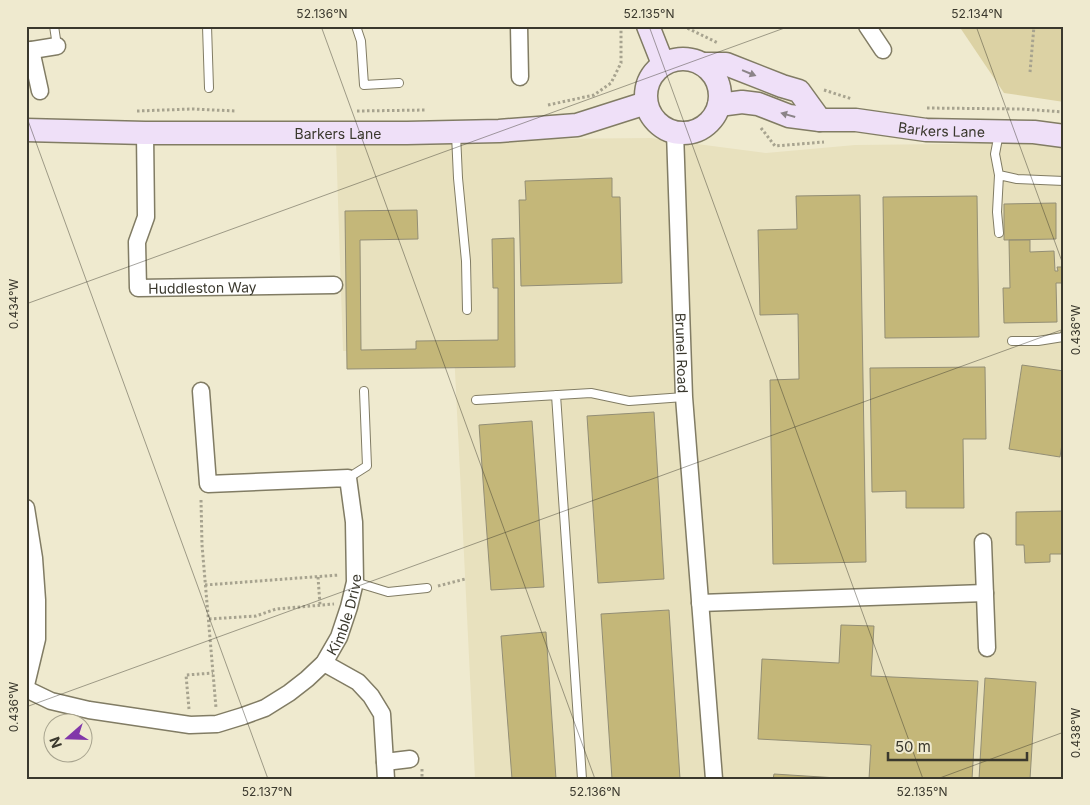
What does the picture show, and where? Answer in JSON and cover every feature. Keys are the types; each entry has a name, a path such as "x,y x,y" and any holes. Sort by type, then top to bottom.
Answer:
{"street":[{"path":"519,26 520,77"},
{"path":"648,26 663,64"},
{"path":"867,26 883,50"},
{"path":"40,91 29,50 57,46"},
{"path":"702,64 712,73 718,83 719,105 712,119 699,129 689,132 675,132 660,125 648,112 646,103 648,84 654,72 663,64 677,59 691,60 702,64 726,64 799,91 820,120"},
{"name":"Barkers Lane","path":"719,105 742,102 758,104 790,116 820,120 856,120 926,130 1034,132 1064,136"},
{"name":"Barkers Lane","path":"26,130 145,133 499,131 577,125 646,103"},
{"name":"Brunel Road","path":"675,132 684,397 714,779"},
{"name":"Huddleston Way","path":"145,133 146,217 137,242 138,288 334,285"},
{"path":"200,391 208,484 348,478"},
{"name":"Kimble Drive","path":"26,689 51,701 89,710 190,725 217,724 266,708 307,679 324,663 339,637 349,606 355,578 354,522 348,478"},
{"path":"26,508 34,558 37,600 37,639 26,685"},
{"path":"984,542 987,648"},
{"path":"700,603 985,593"},
{"path":"324,663 358,682 371,696 382,714 386,779"},
{"path":"385,762 410,759"}],"lane":[{"path":"54,26 57,46"},
{"path":"207,26 209,88"},
{"path":"356,26 361,41 364,85 399,83"},
{"path":"456,132 458,178 466,261 467,310"},
{"path":"999,132 995,154 999,175 997,212 999,233"},
{"path":"999,175 1017,179 1064,181"},
{"path":"1012,341 1038,341 1064,336"},
{"path":"348,478 367,466 364,391"},
{"path":"476,400 591,393 629,400 684,397"},
{"path":"556,395 582,779"},
{"path":"355,578 388,592 427,588"}],"path":[{"path":"542,107 594,95 611,83 621,64 621,26"},
{"path":"683,26 718,43"},
{"path":"1030,72 1034,26"},
{"path":"820,88 856,100"},
{"path":"919,108 1021,109 1064,112"},
{"path":"129,111 241,111"},
{"path":"348,111 433,111"},
{"path":"208,484 201,498 202,545 217,724"},
{"path":"205,585 318,577 355,578"},
{"path":"318,577 320,605"},
{"path":"209,619 256,616 276,609 333,604 349,606"},
{"path":"190,725 186,675 213,673"}],"shaded area":[{"path":"959,26 1064,26 1064,102 1004,93"},
{"path":"651,138 766,153 855,145 1055,143 1064,147 1064,779 475,779 454,351 343,351 336,141"}],"building":[{"path":"612,178 612,197 620,197 622,283 521,286 519,200 526,200 525,181"},
{"path":"860,195 866,562 773,564 770,380 799,379 798,314 760,315 758,230 797,229 796,196"},
{"path":"977,196 979,337 885,338 883,197"},
{"path":"1056,203 1056,239 1004,240 1004,204"},
{"path":"417,210 418,239 360,240 361,350 416,349 416,341 498,340 498,288 493,288 492,239 514,238 515,367 347,369 345,211"},
{"path":"1009,240 1030,240 1030,252 1054,251 1055,271 1058,271 1057,267 1064,267 1064,283 1056,283 1057,322 1004,323 1003,288 1010,288"},
{"path":"1022,365 1064,371 1064,431 1060,457 1009,449"},
{"path":"985,367 986,439 963,439 964,508 906,508 906,491 872,492 870,368"},
{"path":"654,412 664,579 598,583 587,416"},
{"path":"532,421 544,587 491,590 479,425"},
{"path":"1064,511 1064,554 1050,554 1050,562 1025,563 1024,545 1016,545 1016,512"},
{"path":"669,610 680,779 612,779 601,614"},
{"path":"841,625 874,626 871,676 978,681 972,779 869,779 871,745 758,739 762,659 839,663"},
{"path":"546,632 556,779 512,779 501,636"},
{"path":"985,678 1036,682 1030,779 979,779"},
{"path":"774,774 853,779 773,779"}]}
